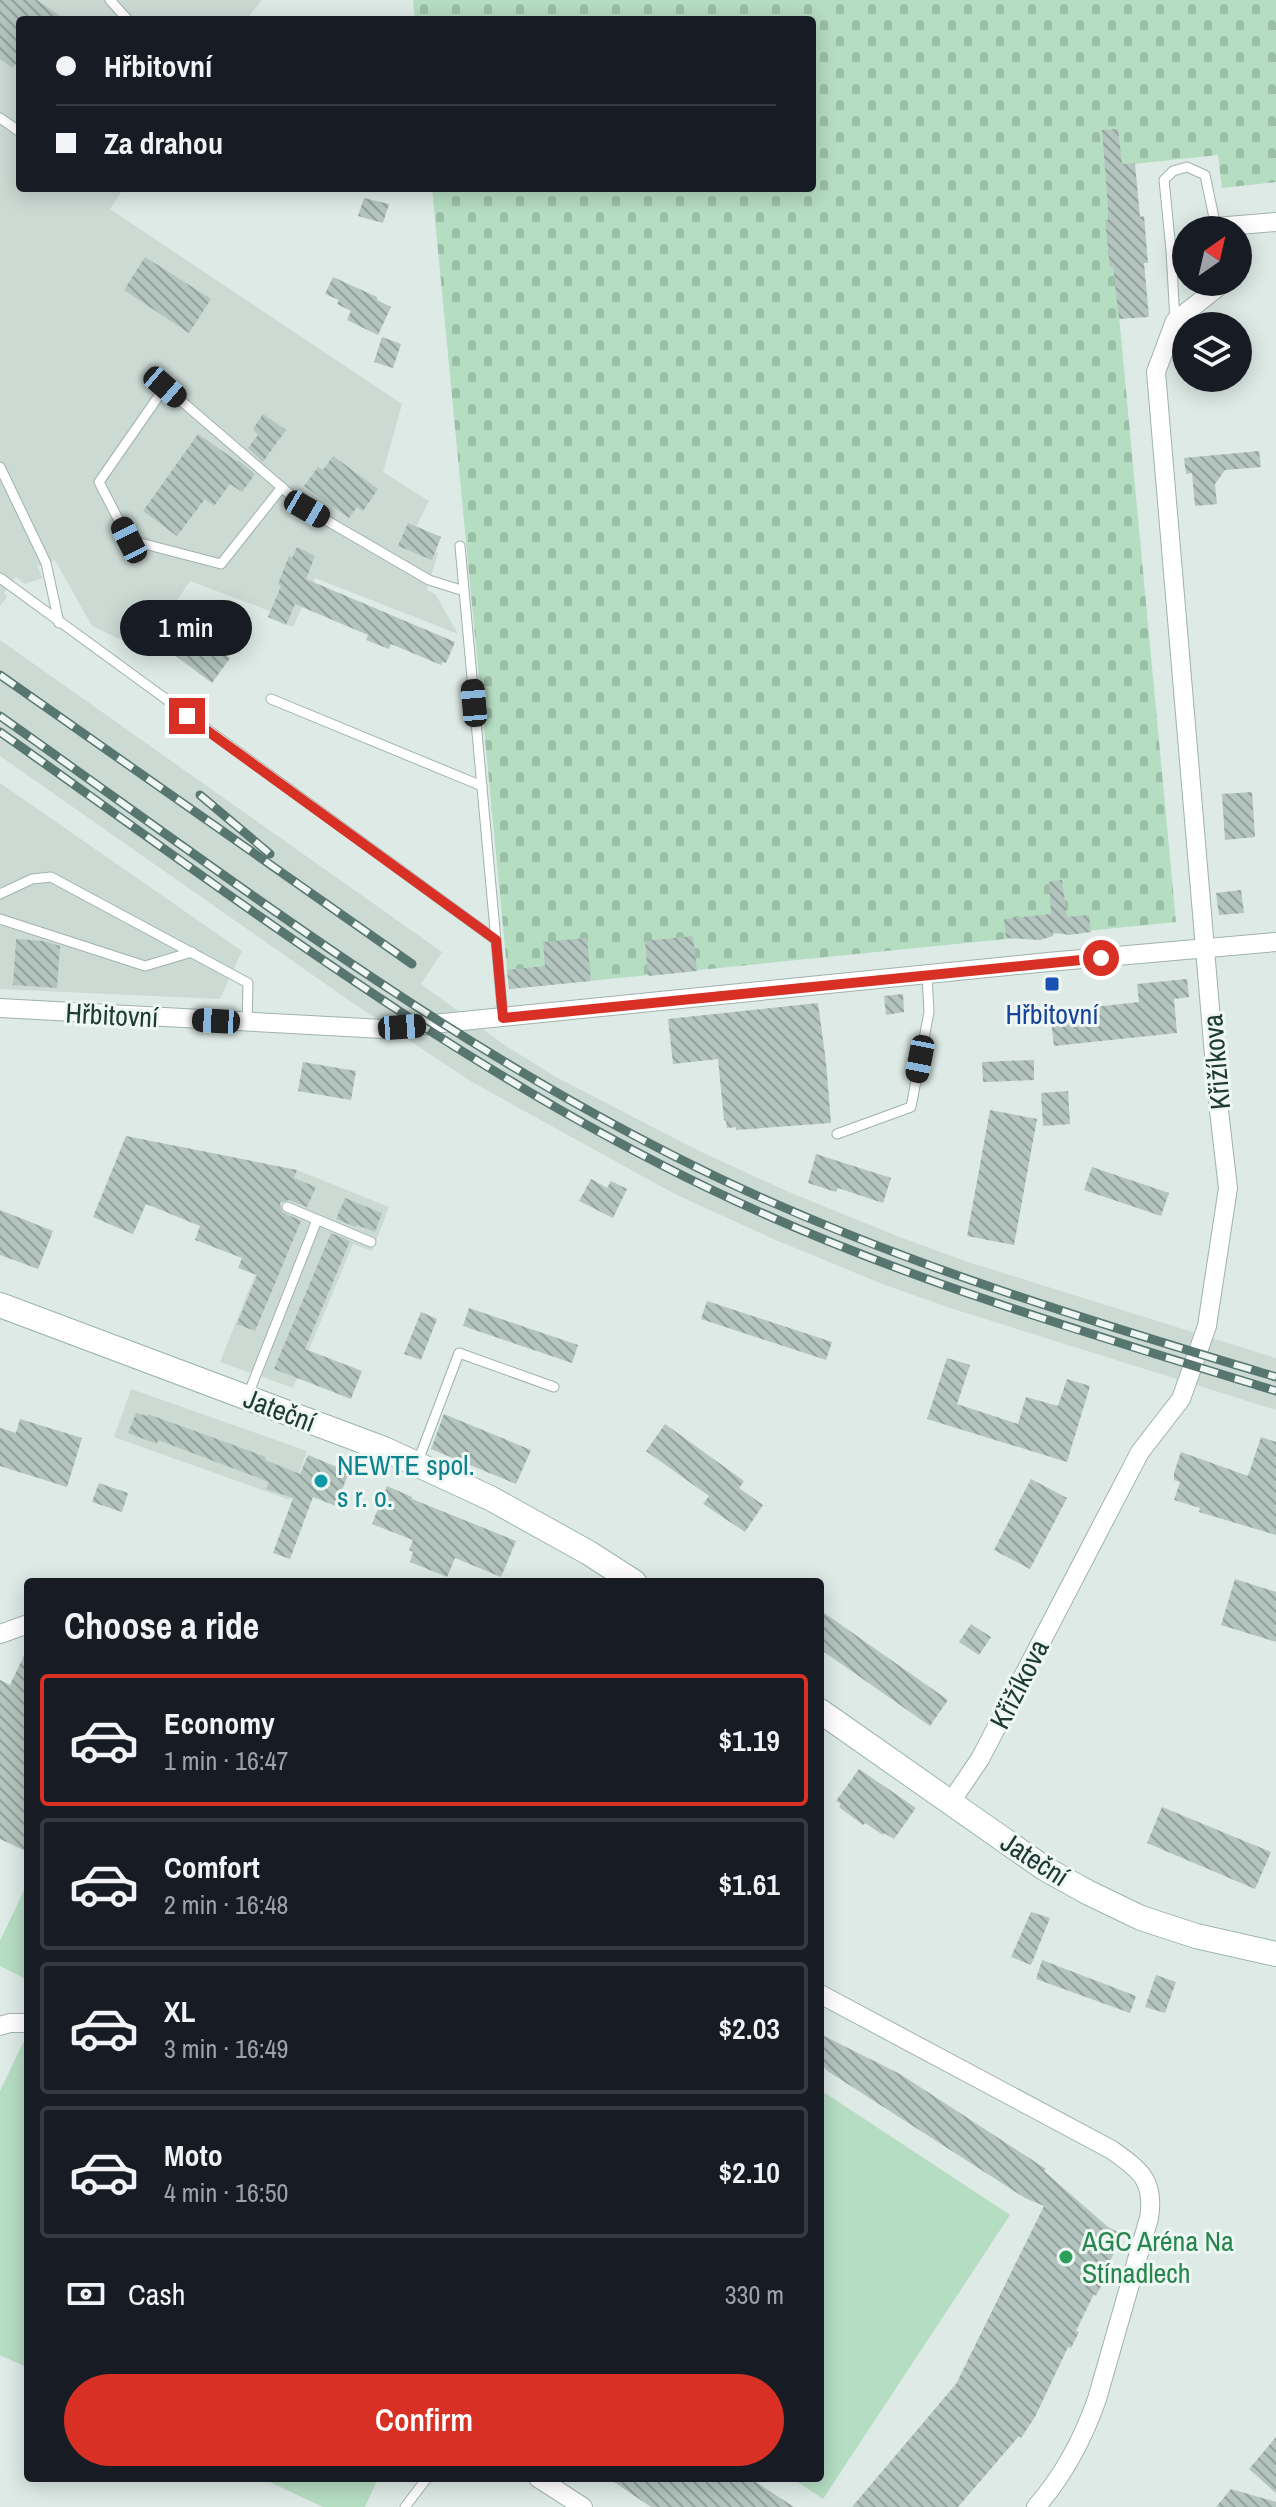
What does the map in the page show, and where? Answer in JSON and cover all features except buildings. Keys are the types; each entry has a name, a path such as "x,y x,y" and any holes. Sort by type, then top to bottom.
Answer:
{"main road":[{"name":"Jateční","path":"0,1305 384,1449 490,1498 628,1578"},
{"name":"Jateční","path":"824,1714 1044,1868 1141,1918 1196,1936 1276,1954"}],"street":[{"path":"1252,225 1276,222"},
{"path":"1186,312 1207,296"},
{"name":"Křižíkova","path":"950,1803 980,1759 1140,1452 1181,1399 1207,1326 1228,1188 1218,1102 1156,372 1172,329"},
{"name":"Hřbitovní","path":"0,1008 367,1030 1276,942"},
{"path":"0,1634 24,1625"},
{"path":"824,1996 1112,2150 1136,2168 1147,2184 1152,2200 1149,2218 1097,2399 1071,2460 1036,2507"},
{"path":"0,2026 24,2023"},
{"path":"544,2482 583,2507"}],"lane":[{"path":"110,0 124,16"},
{"path":"1172,283 1164,180 1173,171 1187,167 1205,175 1213,216"},
{"path":"282,487 221,564 129,540 99,482 165,387 282,487 307,509 429,580 464,591"},
{"path":"0,467 46,563 59,623"},
{"path":"460,546 503,1018"},
{"path":"0,578 496,940"},
{"path":"271,699 482,786"},
{"path":"0,894 32,879 51,877 248,983 247,1023"},
{"path":"0,919 145,966 192,952"},
{"path":"837,1134 911,1107 929,1012 927,976"},
{"path":"287,1207 371,1242"},
{"path":"248,1397 317,1220"},
{"path":"417,1464 459,1353 554,1387"},
{"path":"405,2507 424,2482"}],"shaded area":[{"path":"0,0 262,0 249,16 16,16 16,192 121,192 110,209 402,404 383,472 429,501 416,527 441,537 427,590 436,595 458,634 315,578 293,627 268,617 270,611 190,581 143,650 92,626 55,560 37,566 43,578 25,584 16,577 4,593 7,597 0,606"},
{"path":"0,640 442,952 421,984 506,1046 556,1077 695,1149 791,1193 902,1238 968,1262 1276,1358 1276,1410 885,1285 673,1193 472,1082 347,999 0,756"},
{"path":"0,783 242,951 220,999 0,989"},
{"path":"297,1170 389,1207 372,1251 353,1244 293,1388 220,1362"},
{"path":"131,1389 307,1451 290,1500 114,1437"}],"green space":[{"path":"413,0 1276,0 1276,182 1222,188 1218,155 1105,167 1176,922 509,989 432,192 816,192 816,16 415,16"},
{"path":"24,1890 24,1978 0,1966 0,1941"},
{"path":"23,2043 24,2366 0,2355 0,2091"},
{"path":"824,2095 1010,2215 823,2499 798,2482 824,2482"},
{"path":"270,2482 376,2482 365,2507 323,2507"}],"railway":[{"path":"0,675 412,964"},
{"path":"0,716 247,892 414,1005 587,1110 676,1157 748,1192 896,1253 1046,1306 1276,1377"},
{"path":"0,732 345,975 433,1033 614,1140 708,1188 847,1249 1060,1324 1276,1391"},
{"path":"200,795 270,854"}],"place":[{"name":"Hřbitovní","path":"1052,984"},
{"name":"NEWTE spol. s r. o.","path":"321,1481"},
{"name":"AGC Aréna Na Stínadlech","path":"1066,2257"}],"route":[{"path":"187,716 496,940 503,1018 1101,958"}]}
